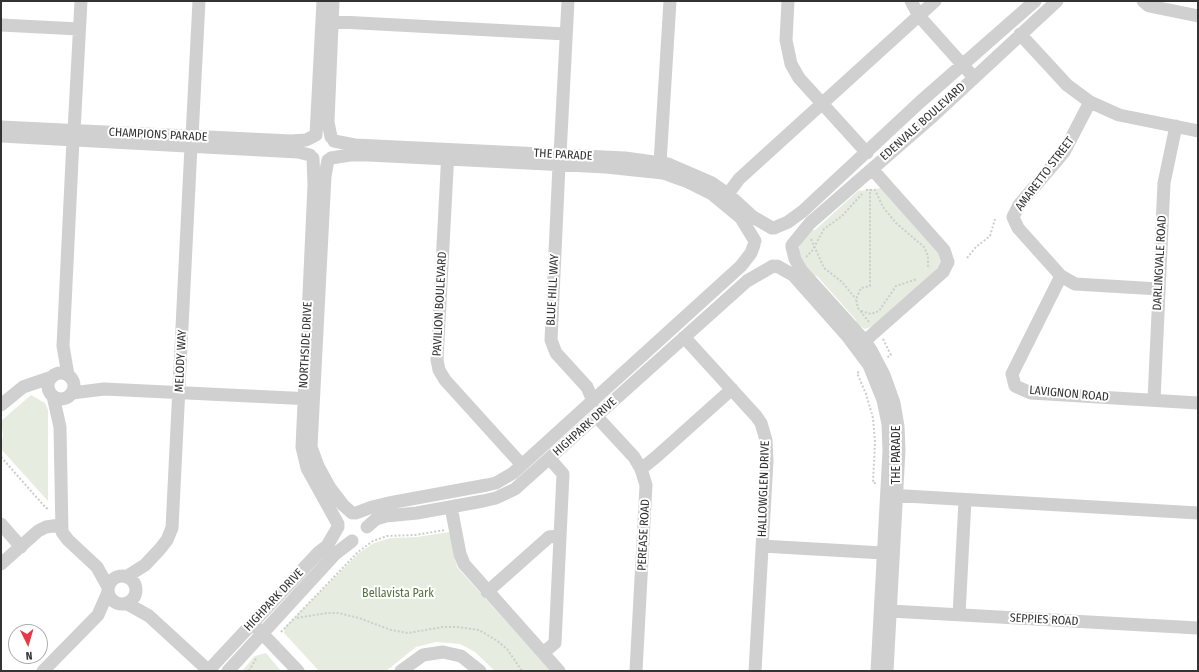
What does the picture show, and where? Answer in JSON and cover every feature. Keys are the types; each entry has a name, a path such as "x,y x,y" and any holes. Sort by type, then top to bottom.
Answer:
{"street":[{"path":"81,1 63,346 53,376 48,384 60,427 60,525 62,532 68,540 97,567 133,581 149,616"},
{"name":"MELODY WAY","path":"136,590 138,578 145,565 167,540 172,528 199,1"},
{"path":"323,1 327,22 328,122 335,150 330,159 319,161 312,157 308,145 315,136 327,22 334,1"},
{"name":"BLUE HILL WAY","path":"568,1 551,340 556,353 587,387 593,401"},
{"path":"660,163 670,1"},
{"path":"788,1 786,40 788,56 799,78 867,153"},
{"path":"911,1 919,16 973,77"},
{"path":"728,194 739,179 935,1"},
{"name":"EDENVALE BOULEVARD","path":"773,228 796,216 867,153 920,102 963,66 1035,1"},
{"name":"EDENVALE BOULEVARD","path":"792,246 808,226 933,116 973,77 1057,1"},
{"path":"1143,1 1149,6 1198,16"},
{"path":"327,22 566,34"},
{"path":"1,25 79,29"},
{"path":"1020,34 1067,85 1090,102 1119,114 1198,131"},
{"name":"AMARETTO STREET","path":"1090,102 1064,152 1019,205 1014,217 1018,228 1061,276 1075,284 1159,289"},
{"name":"DARLINGVALE ROAD","path":"1154,400 1164,183 1176,126"},
{"name":"CHAMPIONS PARADE","path":"1,127 74,135 192,141 291,141 306,140 315,136"},
{"path":"315,136 324,134 332,139"},
{"name":"CHAMPIONS PARADE","path":"1,136 74,135"},
{"name":"THE PARADE","path":"332,139 355,145 448,154 560,160 636,169 676,177 701,188 725,203 746,223 755,243"},
{"name":"CHAMPIONS PARADE","path":"192,141 298,152 312,157"},
{"name":"THE PARADE","path":"330,159 350,154 448,154"},
{"name":"PAVILION BOULEVARD","path":"448,154 438,352 439,370 445,380 522,465"},
{"name":"NORTHSIDE DRIVE","path":"312,157 314,185 309,399 313,456 336,498 354,513"},
{"name":"THE PARADE","path":"560,160 625,158 660,163 697,175 728,194 753,217 773,228"},
{"name":"NORTHSIDE DRIVE","path":"330,159 325,176 309,399 303,455 308,468 338,526"},
{"path":"861,345 937,277 946,267 948,262 947,254 872,169"},
{"path":"773,228 784,231 791,240 792,246 788,259 775,266 767,265 757,257 755,243 762,232 773,228"},
{"name":"HIGHPARK DRIVE","path":"354,513 389,503 496,483 512,473 741,266 751,253 755,243"},
{"name":"THE PARADE","path":"792,246 797,264 861,345 876,380 886,412 892,496 890,611 887,671"},
{"name":"THE PARADE","path":"775,266 793,275 861,345"},
{"name":"HIGHPARK DRIVE","path":"367,527 376,519 386,516 483,501 506,494 522,484 747,281 775,266"},
{"name":"LAVIGNON ROAD","path":"1061,276 1012,374 1015,386 1031,393 1198,403"},
{"name":"HALLOWGLEN DRIVE","path":"684,337 756,416 761,423 766,440 767,449 755,671"},
{"path":"60,427 74,385 70,377 63,346"},
{"path":"1,405 20,388 60,373 104,389"},
{"path":"26,386 52,394 61,399 71,394 104,389 309,399"},
{"path":"641,469 732,389"},
{"name":"PEREASE ROAD","path":"597,417 634,457 641,469 645,481 646,494 636,671"},
{"path":"542,653 555,643 563,474 550,459"},
{"path":"892,496 1198,513"},
{"name":"THE PARADE","path":"877,671 884,553 892,496"},
{"path":"959,615 965,500"},
{"path":"451,507 460,554 464,564 487,592 559,671"},
{"path":"354,513 364,518 367,527 361,539 352,542 341,536 338,526 343,516 354,513"},
{"path":"1,524 21,547"},
{"path":"1,564 41,529 60,525"},
{"name":"HIGHPARK DRIVE","path":"209,671 318,553 327,546 338,526"},
{"path":"487,592 549,537 559,536"},
{"name":"HIGHPARK DRIVE","path":"228,671 262,632 336,554 352,542"},
{"path":"762,546 884,553"},
{"name":"MELODY WAY","path":"122,577 145,565"},
{"path":"97,567 112,600 149,616 209,671"},
{"path":"44,671 98,615 112,580 122,577"},
{"path":"98,615 124,604 133,598 136,590"},
{"name":"SEPPIES ROAD","path":"890,611 1198,628"},
{"path":"252,623 298,671"},
{"path":"401,671 423,655 443,652 461,656 480,671"}],"path":[{"path":"797,264 812,251 824,229 842,216 864,191 870,188 876,192 883,207 896,223 924,247 928,256 928,267 924,273"},
{"path":"967,258 976,247 990,236 995,219"},
{"path":"928,267 937,277"},
{"path":"860,311 871,314 879,311 896,286 920,277"},
{"path":"1,457 46,508 50,509"},
{"path":"281,632 297,618 354,556 374,541 387,536 415,535 455,529"},
{"path":"297,618 327,612 359,618 391,630 408,633 443,627 479,630 496,640 507,649 522,671"}],"green space":[{"path":"881,188 937,249 942,260 937,269 876,325 865,329 857,324 856,320 817,276 812,275 804,265 799,251 800,244 810,230 815,230 858,191"},
{"path":"31,395 45,403 48,410 48,501 1,449 3,435 1,421"},
{"name":"Bellavista Park","path":"450,532 457,567 551,671 495,671 475,652 460,644 436,642 416,647 386,671 319,671 284,633 285,627 359,553 374,543 391,538 417,537"},
{"path":"266,653 281,671 242,671 255,656"}]}
